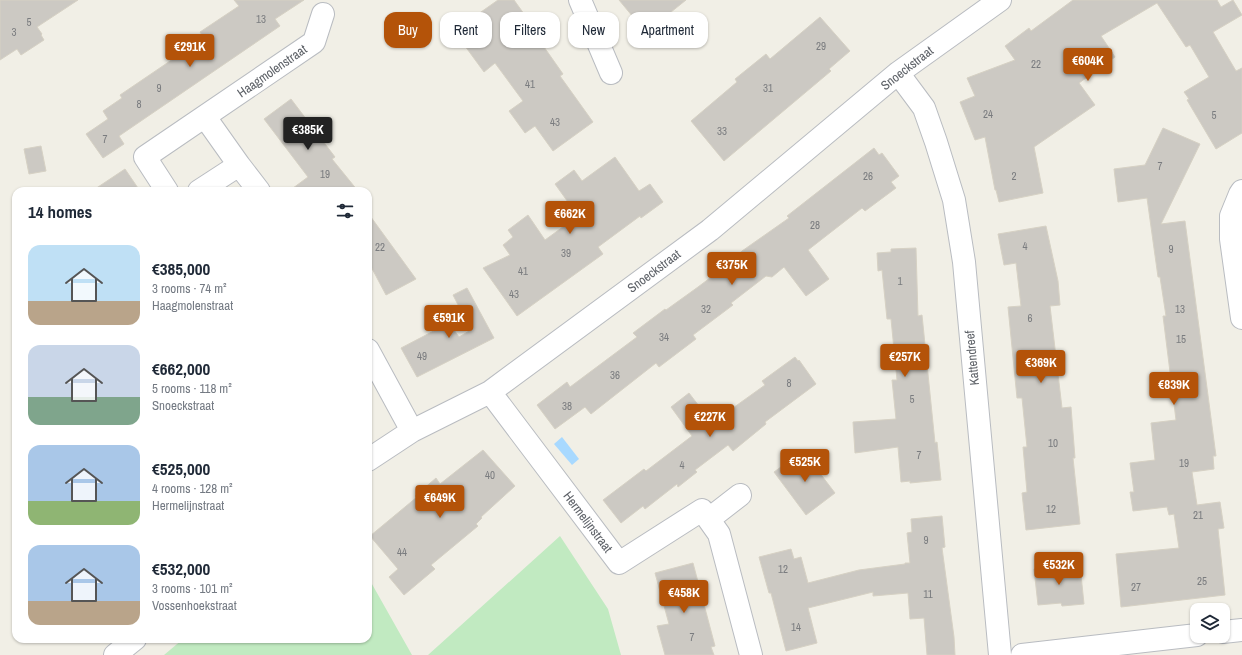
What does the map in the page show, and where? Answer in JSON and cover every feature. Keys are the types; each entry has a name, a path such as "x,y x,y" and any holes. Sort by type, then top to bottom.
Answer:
{"street":[{"path":"580,0 611,73"},
{"name":"Snoeckstraat","path":"372,457 412,431 490,392 710,230 898,73 1000,0"},
{"name":"Haagmolenstraat","path":"165,187 145,157 314,42 323,14"},
{"name":"Kattendreef","path":"898,73 924,108 954,200 964,262 1000,655"},
{"path":"205,117 256,187"},
{"path":"205,187 239,165"},
{"path":"1242,191 1231,216 1231,239 1242,318"},
{"path":"372,357 412,431"},
{"name":"Hermelijnstraat","path":"490,392 619,563 702,510 709,520"},
{"path":"740,495 709,520 719,534 751,655"},
{"path":"1230,631 1242,630"},
{"path":"1022,655 1190,636"},
{"path":"115,655 130,643"}],"green space":[{"path":"560,536 608,609 621,655 428,655"},
{"path":"372,584 412,655 164,655 178,643 372,643"}],"water":[{"path":"562,437 579,459 572,465 554,444"}],"building":[{"path":"0,0 78,0 37,27 44,40 21,55 17,49 0,60"},
{"path":"234,0 304,0 275,19 280,26 119,136 124,144 103,158 86,134 108,119 103,111 122,98 120,95 204,38 200,32 239,6"},
{"path":"498,0 514,0 523,12 500,12 500,48 545,48 563,74 560,76 593,122 553,151 535,126 525,133 509,111 523,101 495,63 484,72 466,48 492,48 492,12 481,12"},
{"path":"619,0 686,0 671,12 629,12"},
{"path":"1073,0 1217,0 1221,7 1233,0 1242,15 1213,32 1236,71 1242,68 1242,133 1216,149 1187,100 1189,99 1184,92 1209,77 1190,45 1186,47 1157,3 1101,36 1115,57 1079,83 1095,105 1034,147 1043,193 999,202 995,190 985,137 975,140 960,102 975,96 967,78 1015,60 1005,46 1029,28 1031,31"},
{"path":"820,17 850,51 829,69 831,71 724,161 691,121 737,82 735,79 766,54 770,59"},
{"path":"291,99 335,157 332,159 355,187 294,187 308,177 264,119"},
{"path":"1163,128 1200,144 1161,224 1185,221 1216,456 1213,456 1214,469 1192,472 1197,505 1220,502 1224,528 1218,529 1225,595 1121,607 1116,554 1179,548 1174,514 1169,515 1167,507 1133,511 1130,492 1134,492 1130,463 1155,460 1151,423 1176,420 1163,316 1166,316 1160,277 1158,277 1147,198 1118,202 1114,169 1145,165"},
{"path":"41,146 46,171 29,174 24,149"},
{"path":"874,148 879,155 882,153 899,176 891,182 896,188 865,211 862,208 808,250 829,279 806,296 784,267 772,277 766,276 731,303 733,305 693,335 696,339 659,367 656,363 591,414 585,407 555,429 537,405 567,382 570,387 637,337 633,333 698,287 730,263 742,251 789,218 787,216"},
{"path":"615,157 639,191 650,184 663,202 641,218 640,216 598,247 603,254 517,316 483,268 510,255 503,245 513,237 508,230 528,215 545,240 578,216 555,184 574,170 582,181"},
{"path":"125,169 137,187 98,187"},
{"path":"372,218 416,279 386,295 372,269"},
{"path":"1046,226 1058,281 1060,305 1050,306 1062,408 1071,407 1075,458 1073,458 1080,524 1026,530 1022,493 1027,492 1023,447 1027,447 1022,398 1017,398 1008,307 1021,306 1016,263 1004,265 998,234"},
{"path":"916,248 918,316 922,315 935,443 937,442 941,480 910,483 910,481 901,482 898,447 855,453 853,422 896,419 892,380 897,380 891,319 887,319 882,270 878,271 877,253 891,252 891,249"},
{"path":"467,288 494,338 417,377 401,348 449,323 459,337 471,330 453,295"},
{"path":"795,357 798,361 799,360 816,384 765,422 766,424 733,451 728,445 695,470 697,472 678,487 677,484 645,509 643,506 621,523 603,500 644,469 646,471 692,436 671,407 689,393 712,423 765,385 762,381"},
{"path":"483,450 515,486 481,517 482,518 476,524 478,526 431,565 435,569 404,595 389,577 398,569 372,538 372,534 417,497 415,496 436,478 440,484"},
{"path":"803,451 835,493 806,515 774,472"},
{"path":"942,516 945,547 942,548 955,655 927,655 924,618 910,619 908,593 873,596 873,592 808,608 817,643 786,651 771,593 769,593 759,557 791,549 794,559 801,557 808,583 859,570 910,563 907,533 912,532 911,519"},
{"path":"693,563 715,646 711,647 714,655 665,655 657,626 669,624 655,573"},
{"path":"1080,565 1084,604 1062,606 1061,603 1038,605 1034,569"}]}
